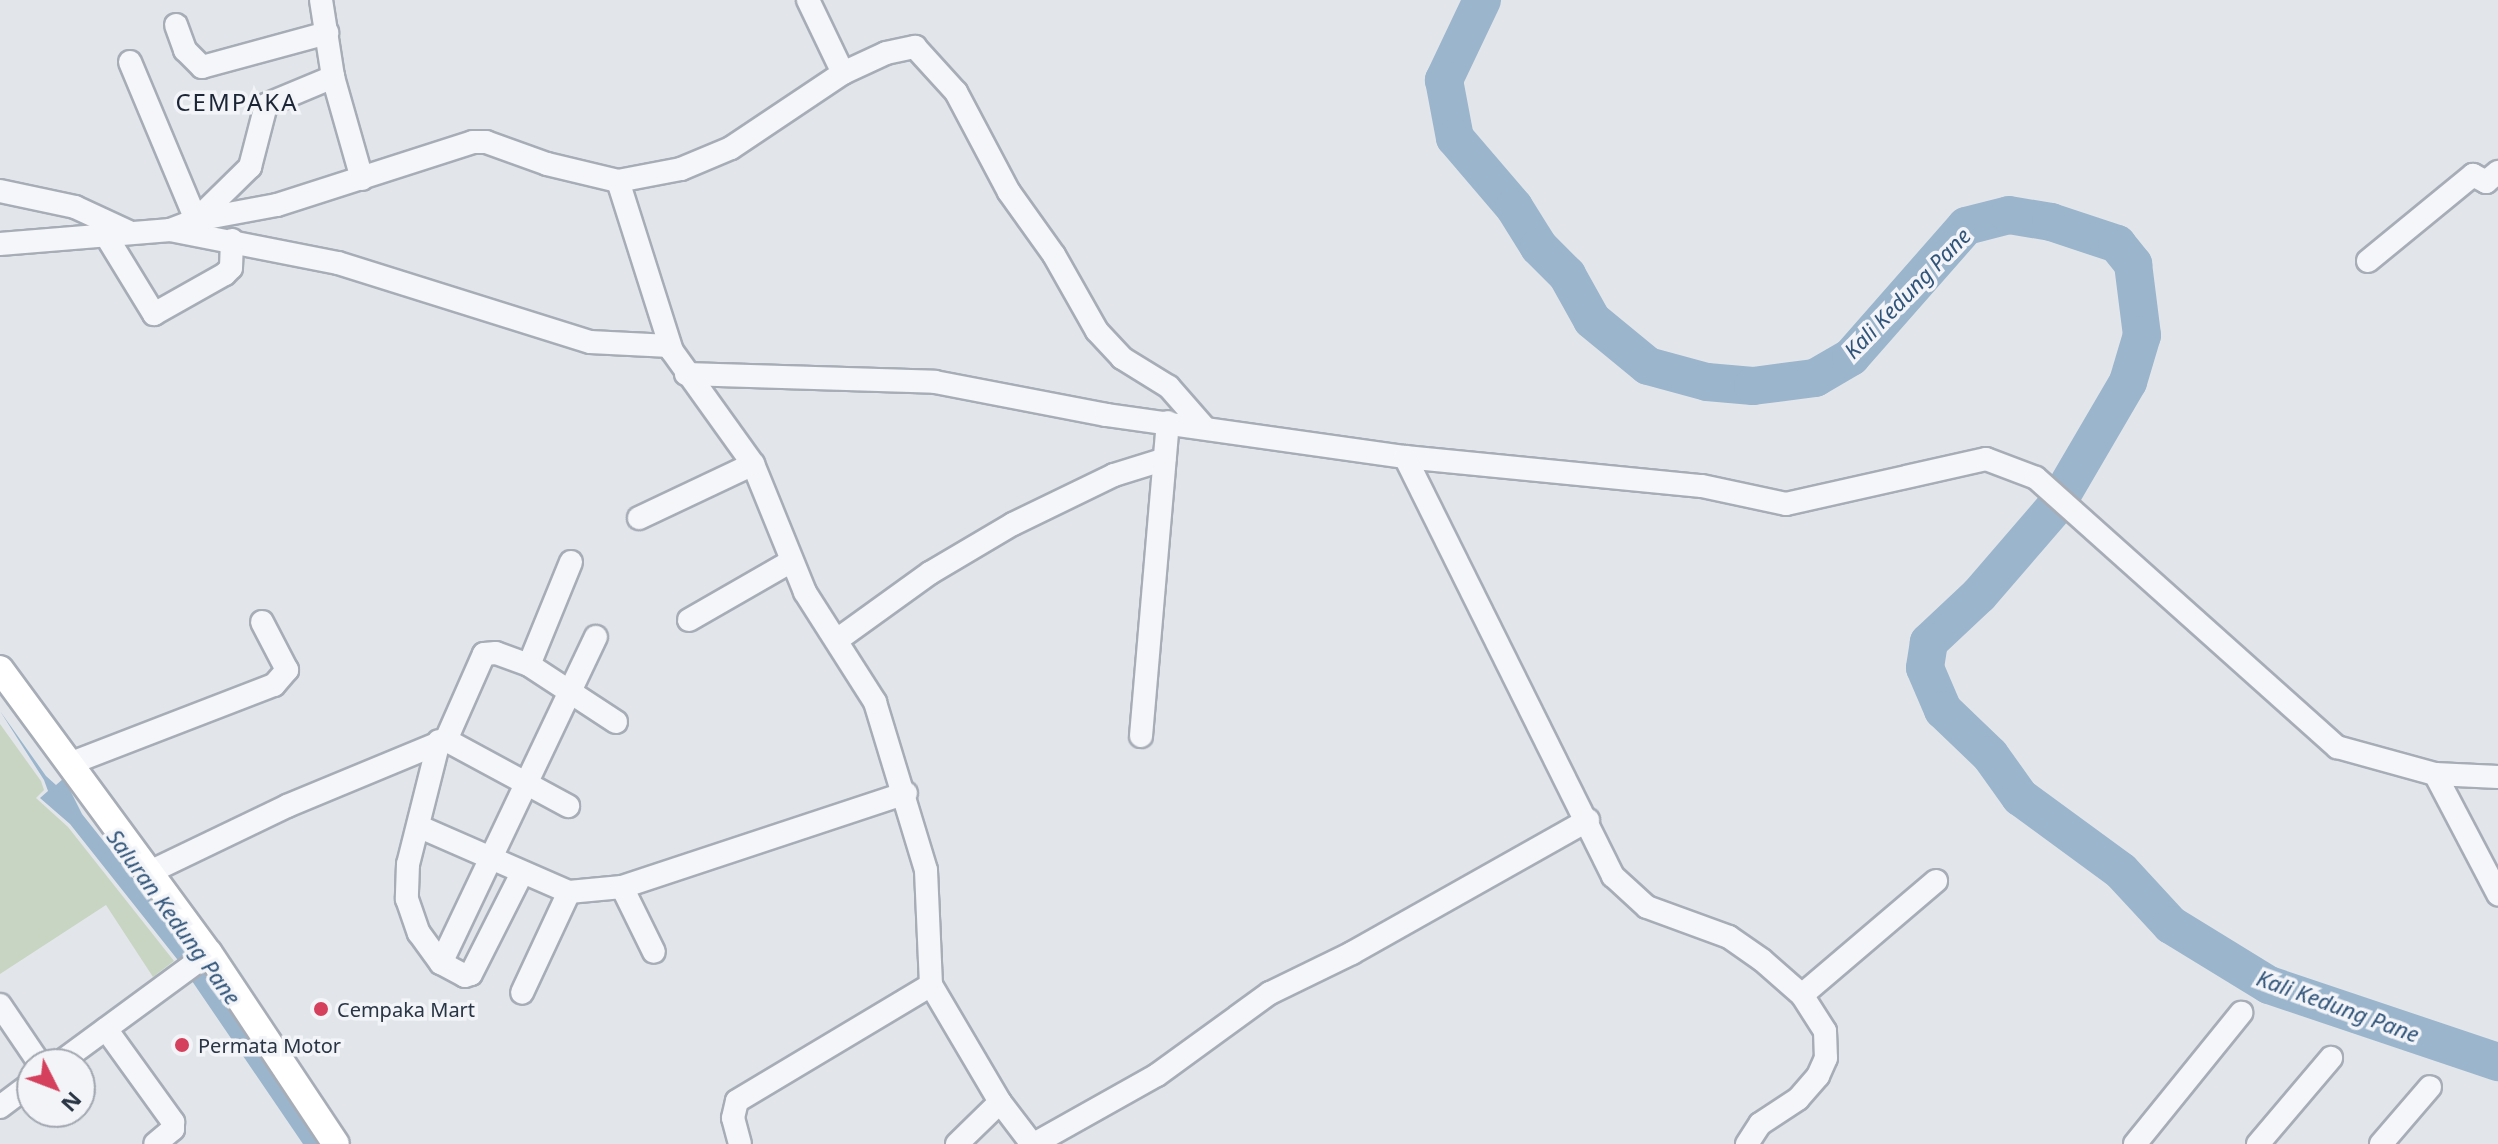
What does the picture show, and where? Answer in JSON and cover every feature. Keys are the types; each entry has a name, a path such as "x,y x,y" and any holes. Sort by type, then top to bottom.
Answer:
{"main road":[{"path":"0,669 150,872 197,962 336,1144"}],"street":[{"path":"321,0 333,77 362,179"},
{"path":"808,0 843,73"},
{"path":"176,25 193,62 202,67 327,33"},
{"path":"170,230 196,220 277,205 362,179 431,153 486,142 547,164 618,181 681,169 731,148 843,73 886,53 911,46 919,50 956,92 1009,192 1054,255 1097,331 1122,358 1169,387 1200,426"},
{"path":"130,62 196,220"},
{"path":"196,220 250,167 266,105 333,77"},
{"path":"2368,261 2473,175 2486,182 2498,172"},
{"path":"618,181 677,360 753,464 790,562 875,702 906,793 926,870 931,985 1000,1102 1033,1144 1157,1075 1270,993 1352,953 1588,820"},
{"path":"0,191 75,207 130,233"},
{"path":"0,244 170,230 338,263 590,342 677,360 935,382 1170,422 1405,457 1702,486 1796,504 1986,459 2036,478 2337,747 2435,774 2498,777"},
{"path":"105,234 154,314 225,274 231,268 232,240"},
{"path":"1141,736 1170,422"},
{"path":"1405,457 1588,820 1613,876 1627,894 1647,907 1729,937 1802,995 1825,1031 1826,1058 1798,1099 1760,1124 1747,1144"},
{"path":"837,640 918,580 1013,524 1114,475 1165,459"},
{"path":"639,518 753,464"},
{"path":"529,665 571,562"},
{"path":"689,620 790,562"},
{"path":"69,764 274,685 287,670 262,622"},
{"path":"441,963 488,856 596,637"},
{"path":"521,875 471,974 465,976 441,963 419,933 407,899 408,864 442,741 484,654 496,653 529,665 616,722"},
{"path":"442,741 568,806"},
{"path":"150,872 442,741"},
{"path":"2435,774 2498,894"},
{"path":"420,827 488,856 521,875 569,892 622,887 906,793"},
{"path":"1802,995 1936,881"},
{"path":"622,887 654,952"},
{"path":"522,993 569,892"},
{"path":"80,1048 197,962"},
{"path":"740,1144 733,1118 737,1101 931,985"},
{"path":"0,1005 29,1048"},
{"path":"2135,1144 2241,1013"},
{"path":"106,1029 173,1122 173,1129 155,1144"},
{"path":"2258,1144 2331,1058"},
{"path":"2381,1144 2430,1087"},
{"path":"957,1144 1000,1102"}],"green space":[{"path":"0,724 41,781 44,790 36,798 68,827 174,961 153,977 106,905 0,974"}],"water":[{"path":"0,711 46,776 56,785 64,778 82,814 189,949 322,1144 303,1144 177,959 70,824 40,798 48,791 44,780"}],"waterway":[{"name":"Kali Kedung Pane","path":"1482,0 1444,80 1455,138 1514,207 1539,247 1567,275 1592,320 1648,366 1707,382 1753,386 1815,378 1851,357 1966,226 2009,215 2051,222 2117,244 2133,264 2142,335 2128,382 2055,507 1979,595 1929,642 1925,668 1943,710 1990,755 2020,797 2121,871 2171,925 2269,985 2498,1062"}],"place":[{"name":"Cempaka Mart","path":"321,1009"},
{"name":"Permata Motor","path":"182,1045"}],"district":[{"name":"CEMPAKA","path":"237,102"}],"water label":[{"name":"Saluran Kedung Pane","path":"174,917"}]}
